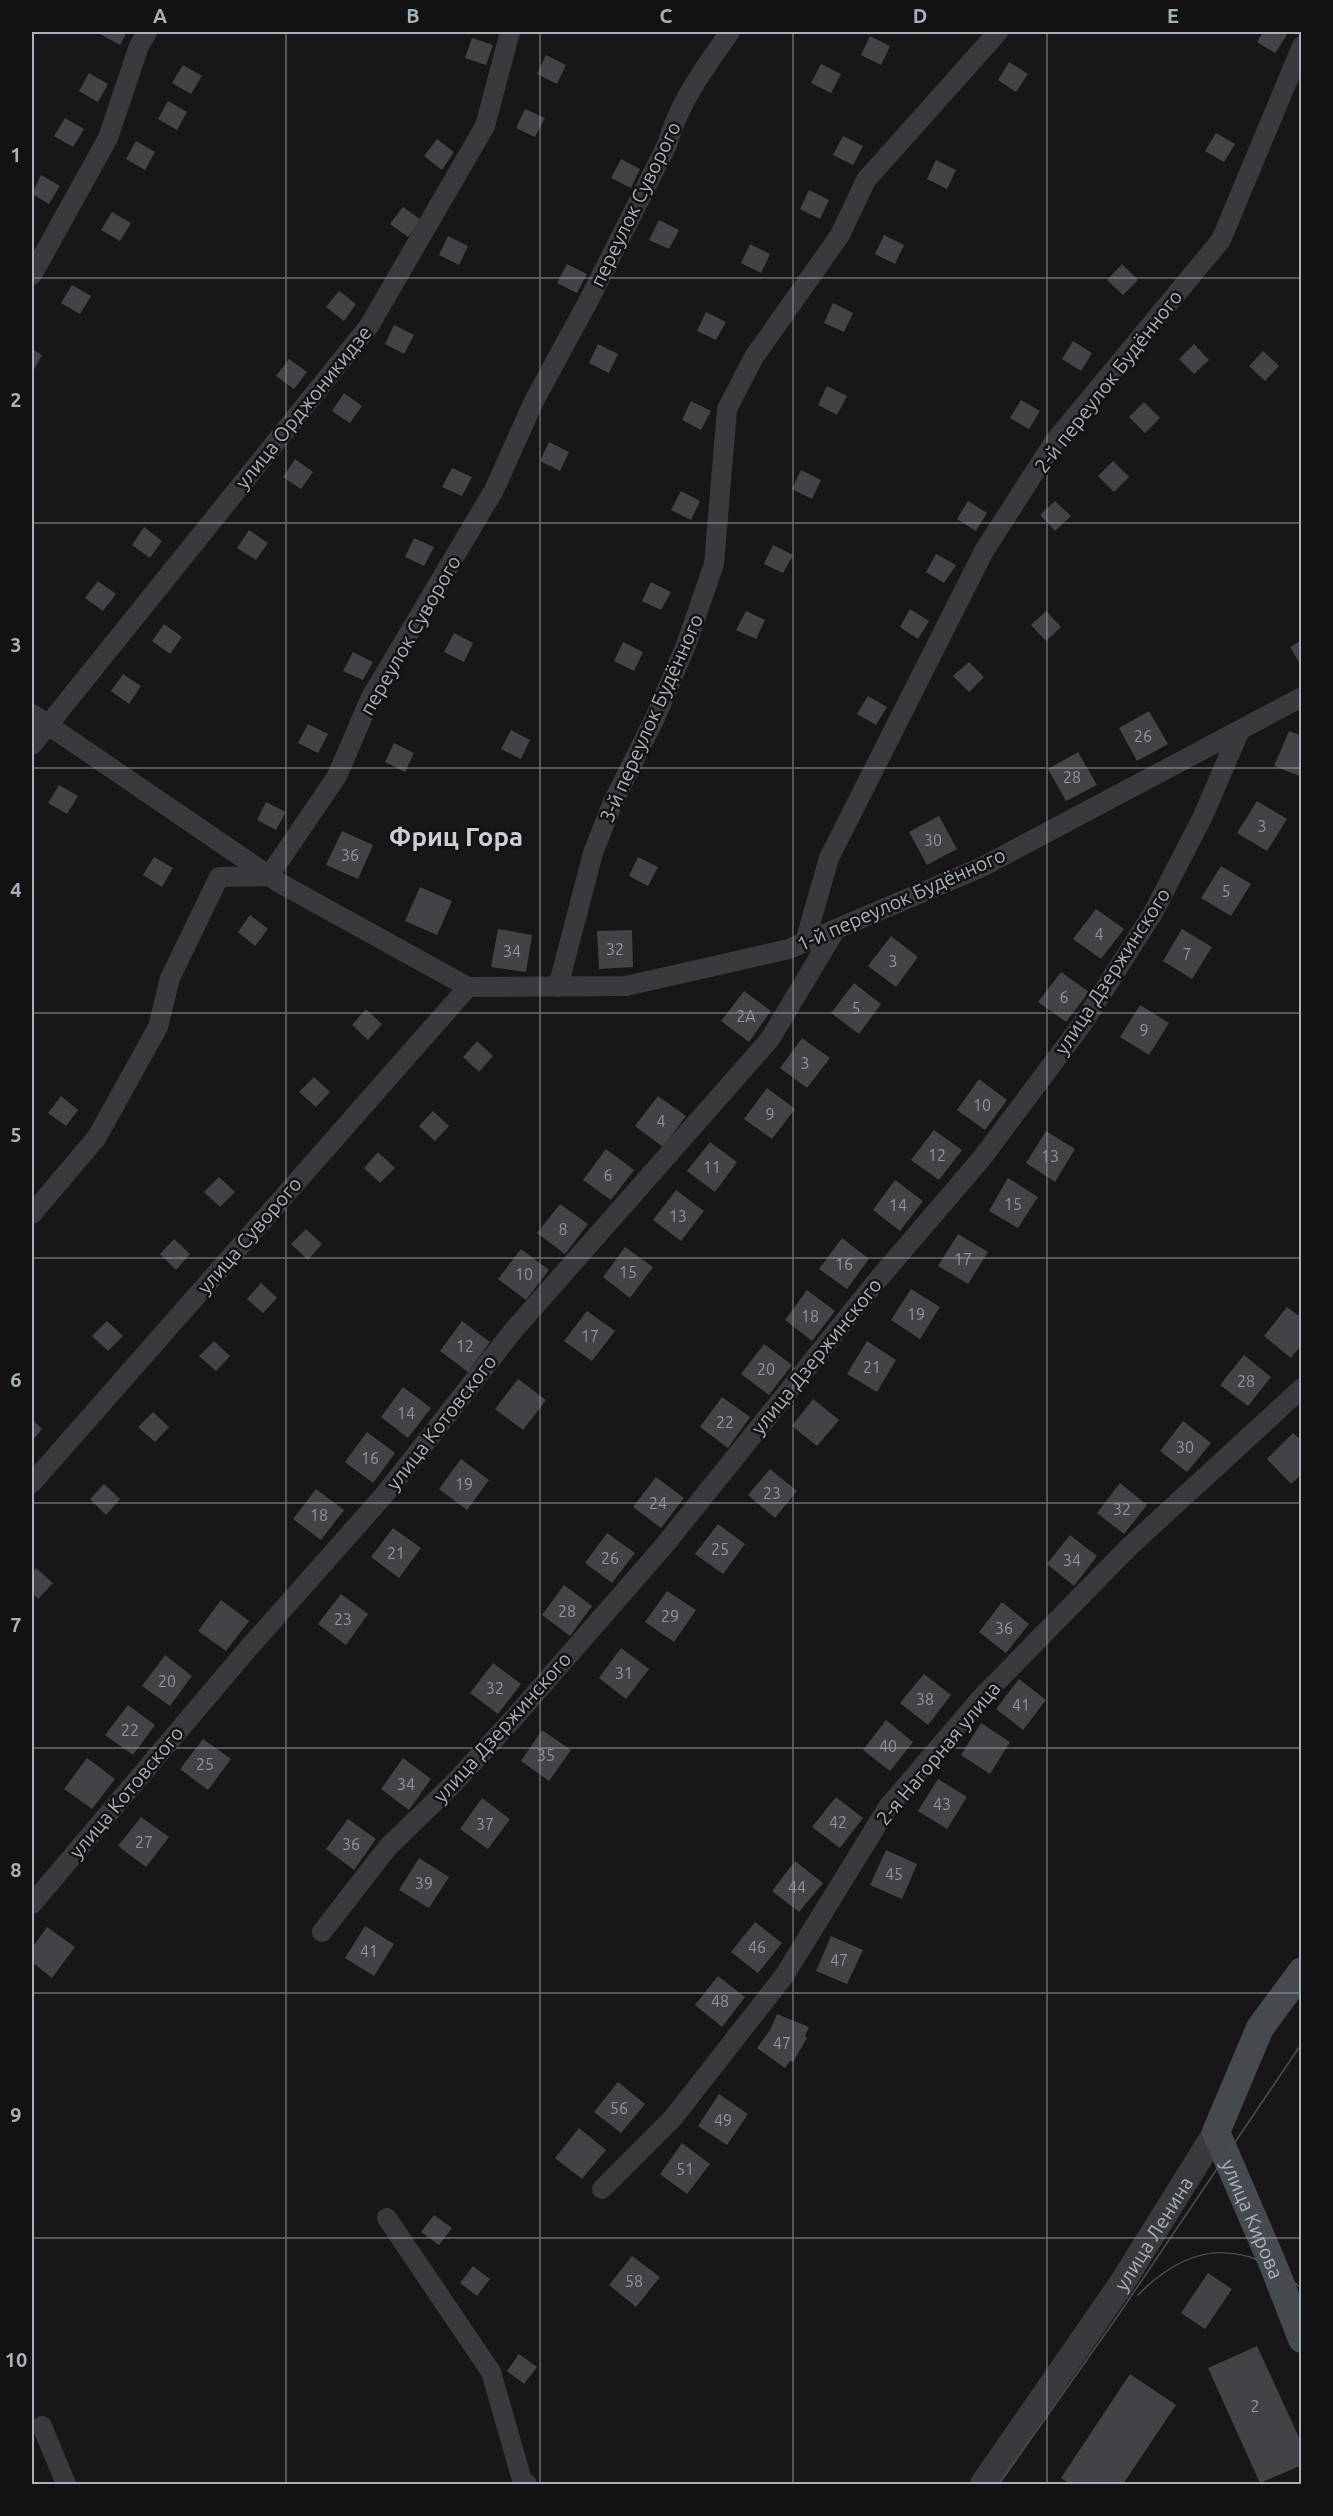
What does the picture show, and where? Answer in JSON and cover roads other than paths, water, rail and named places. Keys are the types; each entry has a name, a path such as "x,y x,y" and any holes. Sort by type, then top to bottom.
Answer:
{"main road":[{"name":"улица Ленина","path":"1216,2132 1260,2028 1302,1971"},
{"name":"улица Кирова","path":"1216,2132 1302,2339"}],"street":[{"path":"32,275 108,138 139,46 147,32"},
{"name":"улица Орджоникидзе","path":"32,744 39,719 369,326 485,126 510,32"},
{"name":"переулок Суворого","path":"269,876 336,776 371,697 494,490 534,401 590,298 667,145 673,124 695,82 730,32"},
{"name":"3-й переулок Будённого","path":"558,987 593,853 613,802 655,718 686,645 714,564 728,409 754,357 840,236 866,180 998,32"},
{"name":"2-й переулок Будённого","path":"805,942 829,858 984,551 1054,442 1221,240 1302,46"},
{"name":"1-й переулок Будённого","path":"468,987 626,986 789,949 982,867 1302,697"},
{"path":"39,719 269,876 468,987"},
{"name":"улица Дзержинского","path":"322,1932 388,1847 452,1785 513,1719 663,1547 874,1283 982,1158 1083,1023 1153,913 1203,816 1240,730"},
{"path":"32,1214 97,1137 158,1027 171,978 219,877 269,876"},
{"name":"улица Котовского","path":"32,1904 246,1651 385,1494 513,1331 771,1039 836,929"},
{"name":"улица Суворого","path":"32,1483 468,987"},
{"name":"2-я Нагорная улица","path":"602,2189 674,2118 784,1976 888,1807 981,1698 1129,1547 1302,1388"},
{"name":"улица Ленина","path":"983,2484 1122,2283 1216,2132"},
{"path":"387,2218 491,2372 522,2480 527,2484"},
{"path":"42,2426 66,2484"}],"tram line":[{"path":"999,2484 1119,2314 1302,2043"},
{"path":"1138,2295 1158,2277 1178,2264 1198,2256 1218,2253 1239,2254 1260,2261 1281,2272 1302,2289"}],"district":[{"name":"Фриц Гора","path":"456,836"}]}
